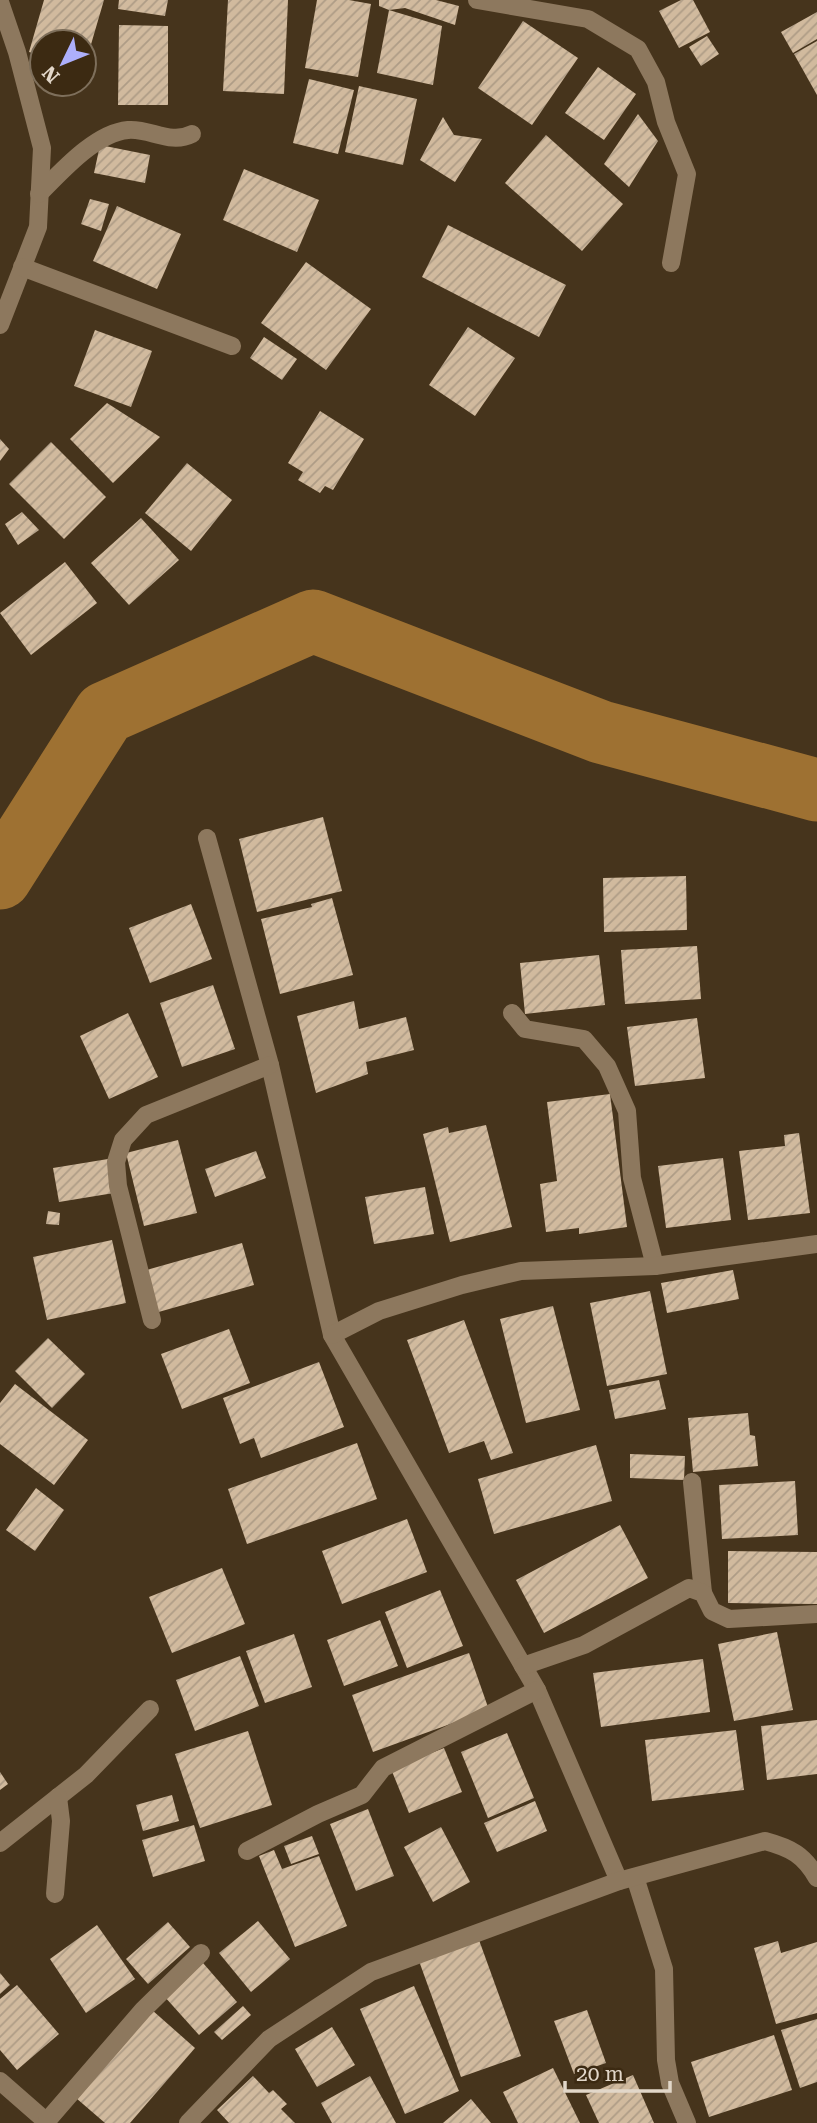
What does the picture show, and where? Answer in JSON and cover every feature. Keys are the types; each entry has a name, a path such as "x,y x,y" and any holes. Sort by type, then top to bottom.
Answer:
{"street":[{"path":"477,0 588,19 638,49 656,82 666,122 687,174 671,263"},
{"path":"0,2 17,52 42,148 37,228 0,325"},
{"path":"39,194 101,139 128,130 182,139 192,134"},
{"path":"22,267 232,346"},
{"path":"207,838 270,1065 332,1335 537,1690 627,1879 664,1969 666,2060 670,2083 687,2123"},
{"path":"512,1013 525,1029 584,1039 607,1066 627,1111 632,1178 655,1266"},
{"path":"152,1320 118,1186 116,1162 122,1140 146,1115 270,1065"},
{"path":"332,1335 379,1311 461,1285 521,1271 655,1266 817,1244"},
{"path":"692,1482 703,1593 712,1611 729,1619 817,1614"},
{"path":"523,1666 584,1645 689,1588 703,1593"},
{"path":"247,1852 318,1814 362,1795 383,1768 537,1690"},
{"path":"0,1843 86,1775 150,1709"},
{"path":"55,1894 61,1821 58,1797"},
{"path":"188,2123 269,2039 371,1972 627,1879 765,1841 784,1846 807,1860 817,1878"},
{"path":"0,2081 47,2122 143,2010 201,1953"}],"building":[{"path":"44,0 104,0 96,28 36,28"},
{"path":"119,0 168,0 165,16 118,9"},
{"path":"228,0 288,0 284,94 223,91"},
{"path":"317,0 349,0 371,4 358,77 305,68"},
{"path":"379,0 436,0 459,6 455,25 405,8 389,10 379,6"},
{"path":"681,0 693,0 710,32 679,48 659,11"},
{"path":"389,10 442,26 433,85 377,73"},
{"path":"817,12 817,39 793,53 781,32"},
{"path":"523,21 578,58 532,125 478,88"},
{"path":"119,25 168,26 168,105 118,105"},
{"path":"707,36 719,54 701,66 689,47"},
{"path":"817,41 817,95 794,54"},
{"path":"598,67 636,94 604,140 565,113"},
{"path":"309,79 354,90 338,154 293,143"},
{"path":"359,86 417,99 403,165 345,152"},
{"path":"638,114 658,141 629,187 604,164"},
{"path":"443,117 454,135 482,139 455,182 420,160"},
{"path":"546,135 623,204 582,251 505,183"},
{"path":"100,145 150,155 145,183 94,173"},
{"path":"244,169 319,200 297,252 223,220"},
{"path":"90,199 109,204 101,231 81,224"},
{"path":"117,206 181,234 157,289 93,261"},
{"path":"448,225 566,285 539,337 422,277"},
{"path":"306,262 371,309 326,370 261,323"},
{"path":"468,327 515,358 475,416 429,385"},
{"path":"95,330 152,351 131,407 74,386"},
{"path":"264,337 297,359 282,380 250,358"},
{"path":"107,403 160,437 113,483 70,439"},
{"path":"320,411 364,439 333,490 325,486 320,493 298,480 303,472 288,463"},
{"path":"0,439 9,449 0,461"},
{"path":"51,442 106,497 64,539 9,484"},
{"path":"187,463 232,500 191,551 145,513"},
{"path":"22,512 39,530 18,545 5,524"},
{"path":"141,518 179,560 129,605 91,563"},
{"path":"65,562 97,603 31,655 0,613"},
{"path":"323,817 342,891 257,912 239,839"},
{"path":"686,876 687,930 604,932 603,878"},
{"path":"332,898 353,975 280,994 261,919 312,907 311,904"},
{"path":"191,904 212,959 150,983 129,928"},
{"path":"697,946 701,999 625,1004 621,950"},
{"path":"599,955 605,1005 525,1014 520,963"},
{"path":"213,985 235,1049 182,1067 160,1003"},
{"path":"354,1001 359,1029 406,1017 414,1050 366,1062 368,1074 316,1093 297,1016"},
{"path":"128,1013 158,1077 109,1099 80,1036"},
{"path":"697,1018 705,1078 635,1086 627,1027"},
{"path":"610,1094 627,1227 579,1234 579,1228 546,1232 540,1184 557,1181 547,1102"},
{"path":"486,1125 512,1227 450,1242 423,1134 448,1127 449,1133"},
{"path":"799,1133 810,1213 748,1220 739,1151 785,1146 784,1135"},
{"path":"178,1140 197,1213 144,1226 126,1153"},
{"path":"256,1151 266,1178 215,1197 205,1169"},
{"path":"723,1158 731,1220 666,1228 658,1166"},
{"path":"108,1159 114,1193 59,1202 53,1168"},
{"path":"425,1187 434,1234 374,1244 365,1197"},
{"path":"48,1211 60,1213 59,1225 46,1224"},
{"path":"112,1240 126,1303 47,1320 33,1257"},
{"path":"242,1243 254,1285 155,1313 143,1271"},
{"path":"733,1270 739,1299 667,1313 661,1283"},
{"path":"650,1291 667,1374 607,1386 590,1303"},
{"path":"553,1306 580,1410 526,1423 500,1319"},
{"path":"464,1320 513,1453 491,1460 484,1441 449,1453 407,1340"},
{"path":"229,1329 250,1383 182,1409 161,1354"},
{"path":"48,1338 85,1374 52,1408 15,1371"},
{"path":"319,1362 344,1427 261,1458 254,1438 240,1444 223,1398"},
{"path":"659,1380 666,1409 615,1419 609,1390"},
{"path":"15,1384 88,1440 54,1485 0,1444 0,1403"},
{"path":"748,1413 750,1435 755,1436 758,1466 693,1472 688,1418"},
{"path":"357,1443 377,1499 247,1544 228,1489"},
{"path":"596,1445 612,1501 494,1534 478,1479"},
{"path":"630,1454 685,1456 684,1480 630,1478"},
{"path":"795,1481 798,1535 722,1539 719,1485"},
{"path":"36,1488 64,1510 35,1551 6,1530"},
{"path":"407,1519 427,1572 342,1604 322,1551"},
{"path":"620,1525 648,1578 544,1633 516,1580"},
{"path":"728,1551 817,1552 817,1604 728,1603"},
{"path":"222,1568 245,1624 172,1653 149,1597"},
{"path":"440,1590 463,1646 407,1668 385,1612"},
{"path":"380,1620 398,1666 344,1686 327,1640"},
{"path":"777,1632 793,1710 734,1721 718,1644"},
{"path":"294,1634 312,1687 265,1703 246,1651"},
{"path":"469,1653 489,1710 373,1752 352,1695"},
{"path":"240,1656 259,1706 195,1731 176,1680"},
{"path":"703,1659 710,1712 601,1727 593,1673"},
{"path":"817,1720 817,1774 767,1780 761,1726"},
{"path":"736,1730 744,1790 652,1801 645,1740"},
{"path":"248,1731 272,1805 200,1828 175,1754"},
{"path":"507,1733 534,1798 488,1818 461,1752"},
{"path":"444,1748 462,1792 409,1813 391,1769"},
{"path":"0,1772 8,1784 0,1790"},
{"path":"172,1795 179,1821 143,1831 136,1805"},
{"path":"535,1801 547,1831 497,1852 484,1823"},
{"path":"368,1809 394,1876 356,1891 330,1824"},
{"path":"194,1825 205,1861 153,1877 142,1840"},
{"path":"441,1827 470,1882 433,1902 404,1847"},
{"path":"312,1836 319,1854 291,1864 284,1846"},
{"path":"274,1850 282,1869 319,1856 347,1926 295,1947 259,1856"},
{"path":"258,1921 290,1959 251,1992 219,1953"},
{"path":"168,1922 190,1947 148,1984 126,1959"},
{"path":"97,1925 135,1979 86,2013 50,1959"},
{"path":"479,1940 521,2056 461,2077 419,1961"},
{"path":"778,1941 781,1953 817,1942 817,2013 776,2024 754,1948"},
{"path":"203,1963 237,2002 199,2035 164,1996"},
{"path":"0,1973 10,1985 0,1994"},
{"path":"17,1985 59,2034 17,2070 0,2050 0,1999"},
{"path":"414,1986 459,2091 405,2114 360,2009"},
{"path":"243,2006 251,2015 222,2040 214,2032"},
{"path":"152,2010 195,2048 130,2123 105,2123 76,2098"},
{"path":"587,2010 606,2063 574,2074 554,2021"},
{"path":"817,2019 817,2082 800,2088 781,2030"},
{"path":"332,2027 355,2065 317,2087 295,2049"},
{"path":"774,2035 792,2090 709,2117 691,2062"},
{"path":"553,2068 580,2123 518,2123 503,2092"},
{"path":"633,2075 654,2123 599,2123 586,2095"},
{"path":"253,2076 269,2093 273,2090 287,2104 281,2109 295,2123 229,2123 217,2110"},
{"path":"370,2076 396,2123 332,2123 321,2103"},
{"path":"471,2099 491,2123 443,2123"}],"waterway":[{"path":"0,878 105,713 313,621 601,732 817,790"}]}
